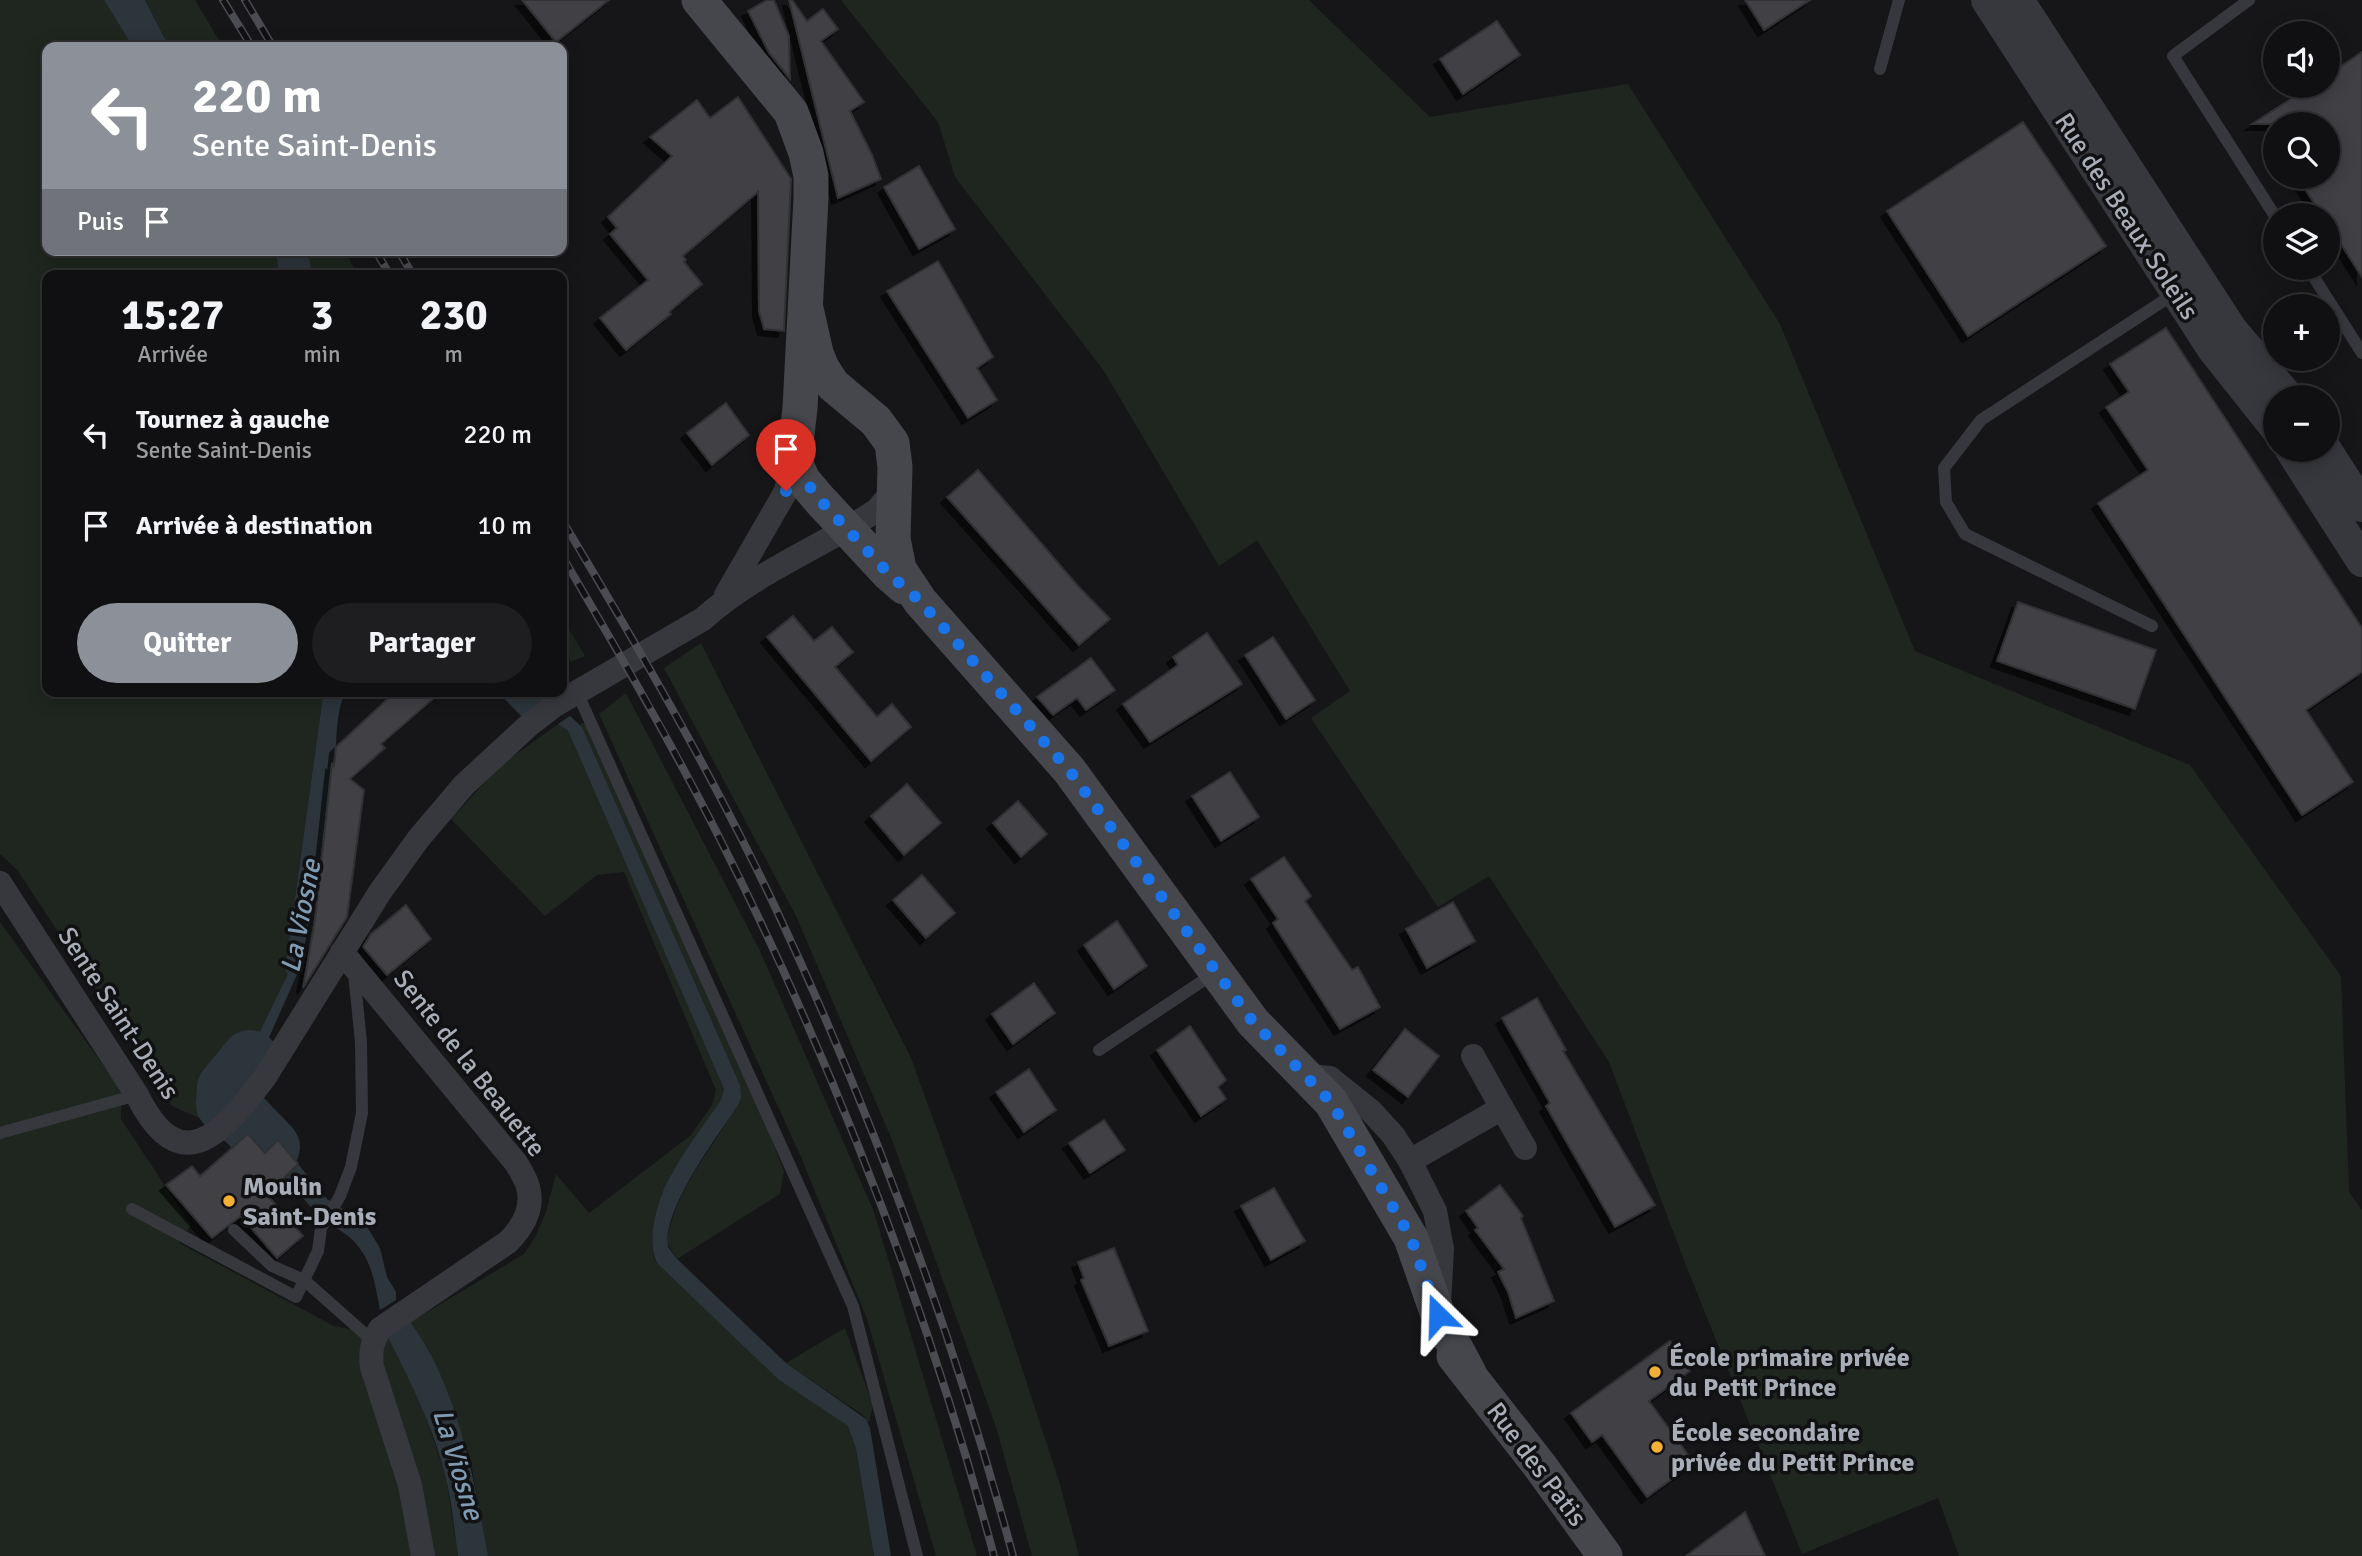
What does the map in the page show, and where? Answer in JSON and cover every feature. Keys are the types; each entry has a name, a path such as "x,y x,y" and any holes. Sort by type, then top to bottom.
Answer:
{"main road":[{"name":"Rue des Patis","path":"699,0 791,112 811,176 800,408 794,445 796,469 846,529 889,574 920,601 1069,770 1253,1022 1331,1102 1411,1238 1438,1315 1469,1373"},
{"name":"Rue des Patis","path":"806,309 822,369 833,385 876,421 892,443 895,467 893,529 896,561 920,601"},
{"name":"Rue des Patis","path":"1253,1022 1274,1065 1319,1123 1375,1217 1388,1240 1409,1293 1433,1332 1469,1373 1605,1556"}],"street":[{"name":"Rue des Beaux Soleils","path":"2009,4 2187,286 2213,349 2263,412"},
{"name":"Rue des Beaux Soleils","path":"2187,286 2231,329 2278,385"},
{"path":"794,445 805,415 817,405 835,400 862,410"},
{"name":"Sente Saint-Denis","path":"722,602 786,491 794,445"},
{"path":"2299,462 2362,561"},
{"path":"2334,462 2362,506"},
{"name":"Sente Saint-Denis","path":"0,883 145,1111 171,1138 186,1144 196,1143 208,1137 246,1103 348,959 380,892 419,838 464,785 529,725 555,705 703,619 722,602 776,567 846,529 883,504 888,497 895,467"},
{"name":"Sente de la Beauette","path":"348,959 516,1163 529,1188 529,1208 523,1228 508,1242 409,1309 377,1335"},
{"path":"1473,1056 1525,1148"},
{"path":"1306,1075 1330,1079 1371,1111 1393,1135 1410,1161 1436,1211 1442,1249 1438,1315"},
{"path":"1410,1161 1502,1108"},
{"path":"377,1335 370,1352 372,1367 410,1485 423,1556"}],"lane":[{"path":"1880,68 1899,0"},
{"path":"2249,0 2173,56 2267,203"},
{"path":"2316,280 2362,354"},
{"path":"2152,626 1965,534 1946,502 1944,468 1981,420 2187,286"},
{"path":"577,692 853,1306 917,1556"},
{"path":"132,1209 296,1297 318,1251 323,1225 337,1201 351,1167 362,1112 361,1042 348,959"},
{"path":"1099,1050 1216,971"},
{"path":"0,1133 137,1096"},
{"path":"234,1230 272,1266 304,1280 377,1335"}],"shaded area":[{"path":"0,0 104,0 130,42 42,42 42,256 276,256 278,270 42,270 42,697 323,697 285,969 289,974 241,1067 223,1081 225,1112 199,1118 172,1106 18,871 0,854"},
{"path":"145,0 195,0 220,42 166,42"},
{"path":"841,0 1309,0 1430,117 1628,84 1780,324 1915,651 2190,765 2341,976 2349,1192 2362,1210 2362,1556 1959,1556 1938,1498 1802,1554 1685,1263 1609,1062 1489,876 1438,907 1311,718 1350,691 1257,540 1219,566 1104,371 955,177 938,122"},
{"path":"309,256 347,256 355,270 311,270"},
{"path":"567,626 585,656 571,662 567,655"},
{"path":"701,643 911,1058 1007,1323 1059,1481 1079,1556 1032,1556 996,1427 892,1140 796,916 664,668"},
{"path":"626,693 760,951 874,1212 977,1556 936,1556 867,1319 801,1157 599,714"},
{"path":"586,722 743,1068 784,1171 780,1194 677,1259 667,1243 674,1214 693,1175 732,1114 740,1085 580,724"},
{"path":"558,724 568,731 724,1089 721,1100 665,1187 653,1230 655,1260 779,1380 848,1426 856,1449 874,1556 488,1556 470,1458 455,1417 422,1405 446,1477 458,1556 0,1556 0,922 121,1090 121,1119 191,1225 179,1243 334,1326 381,1335 419,1317 524,1254 546,1212 556,1174 589,1213 690,1136 712,1105 716,1090 624,872 597,875 545,916 451,819 501,765"},
{"path":"845,1328 873,1406 869,1423 864,1416 786,1363"}],"water":[{"path":"104,0 145,0 166,42 130,42"},
{"path":"276,256 309,256 311,270 278,270"},
{"path":"323,697 344,697 337,724 335,759 310,945 267,1042 232,1089 237,1102 225,1112 219,1105 223,1081 241,1067 251,1050 288,974 285,970"},
{"path":"503,697 544,699 524,719"},
{"path":"570,716 582,727 740,1085 741,1098 738,1105 705,1154 673,1213 668,1231 668,1247 677,1259 786,1363 866,1419 870,1428 891,1556 874,1556 856,1449 848,1426 779,1380 659,1265 655,1257 654,1221 665,1186 681,1157 721,1100 724,1089 568,731 558,724"},
{"path":"298,1164 327,1199 364,1222 380,1248 387,1277 396,1292 396,1300 380,1310 372,1274 358,1246 318,1214 285,1177"},
{"path":"410,1322 440,1374 462,1434 488,1556 458,1556 440,1456 420,1402 386,1333"}],"building":[{"path":"522,0 609,0 556,42"},
{"path":"767,0 774,0 789,36 790,79 769,53 748,11"},
{"path":"789,0 792,0 807,21 823,9 838,29 821,41 864,102 850,111 881,179 838,198"},
{"path":"1745,0 1810,0 1764,30"},
{"path":"1497,21 1520,55 1463,94 1440,59"},
{"path":"2362,52 2362,277 2340,243 2340,203 2314,203 2305,189 2340,189 2340,112 2271,112 2292,98 2340,98 2340,67"},
{"path":"738,97 791,179 784,331 764,329 759,311 758,192 683,256 686,260 684,262 702,284 669,312 671,314 626,350 600,318 648,280 610,234 617,228 608,217 672,156 650,137 697,100 710,118"},
{"path":"2263,117 2263,124 2252,124"},
{"path":"2023,122 2106,246 1968,336 1887,211"},
{"path":"919,166 955,229 919,249 884,187"},
{"path":"938,261 993,357 977,368 997,400 968,418 887,291"},
{"path":"2166,328 2362,628 2362,672 2306,710 2353,782 2302,815 2098,503 2148,470 2106,407 2129,392 2110,364"},
{"path":"726,403 749,435 712,465 687,433"},
{"path":"978,470 1110,619 1079,645 947,497"},
{"path":"2018,602 2156,650 2135,709 1997,661"},
{"path":"793,616 814,641 832,627 853,652 835,667 877,717 892,704 911,727 871,761 767,637"},
{"path":"1207,633 1242,684 1150,742 1123,704 1178,665 1173,657"},
{"path":"1273,637 1315,700 1286,719 1245,655"},
{"path":"1091,658 1115,690 1086,710 1077,698 1053,715 1037,697"},
{"path":"390,697 435,697 381,744 385,748 350,779 364,790 347,917 303,988 315,920 336,747"},
{"path":"1230,772 1259,817 1221,841 1192,796"},
{"path":"907,784 941,823 904,855 871,816"},
{"path":"1018,801 1047,834 1021,857 993,823"},
{"path":"1284,857 1311,896 1305,901 1352,970 1358,967 1380,1007 1340,1029 1273,923 1278,919 1251,879"},
{"path":"922,875 955,913 926,938 893,900"},
{"path":"1453,902 1475,941 1427,968 1406,929"},
{"path":"406,905 431,939 387,975 363,947 371,934"},
{"path":"1117,921 1147,966 1114,989 1084,945"},
{"path":"1034,983 1055,1013 1013,1044 992,1014"},
{"path":"1537,998 1566,1050 1563,1051 1655,1205 1615,1227 1546,1106 1550,1103 1502,1018"},
{"path":"1190,1026 1226,1080 1218,1087 1226,1099 1201,1116 1157,1050"},
{"path":"1405,1029 1439,1056 1408,1097 1373,1070"},
{"path":"1029,1069 1056,1110 1024,1132 996,1092"},
{"path":"1104,1120 1125,1150 1090,1173 1069,1143"},
{"name":"Moulin Saint-Denis","path":"248,1134 265,1153 278,1140 298,1164 267,1195 303,1236 277,1258 241,1216 212,1238 166,1185 192,1166 200,1176"},
{"path":"1500,1185 1523,1216 1521,1218 1554,1301 1516,1318 1498,1272 1504,1269 1475,1230 1478,1228 1466,1211"},
{"path":"1274,1188 1305,1241 1271,1260 1241,1206"},
{"path":"1114,1248 1148,1331 1109,1346 1081,1280 1084,1278 1078,1262"},
{"path":"1670,1341 1690,1371 1649,1401 1694,1463 1647,1497 1602,1435 1592,1442 1571,1413"},
{"path":"1745,1512 1765,1556 1686,1556"}],"waterway":[{"name":"La Viosne","path":"250,1059 226,1088 225,1104 271,1147"},
{"path":"245,1120 254,1122 277,1142"}],"railway":[{"path":"223,0 249,42"},
{"path":"245,0 270,42"},
{"path":"379,256 387,270"},
{"path":"402,256 410,270"},
{"path":"567,529 701,761 752,859 812,988 909,1228 964,1391 1013,1556"},
{"path":"567,565 643,696 720,839 802,1012 840,1101 909,1281 940,1372 994,1556"}],"place":[{"name":"Moulin Saint-Denis","path":"229,1201"},
{"name":"École primaire privée du Petit Prince","path":"1655,1372"},
{"name":"École secondaire privée du Petit Prince","path":"1657,1447"}],"route":[{"path":"786,491 794,449 796,469 820,500 889,574 920,601 1069,770 1253,1022 1331,1102 1411,1238 1438,1315"}]}
